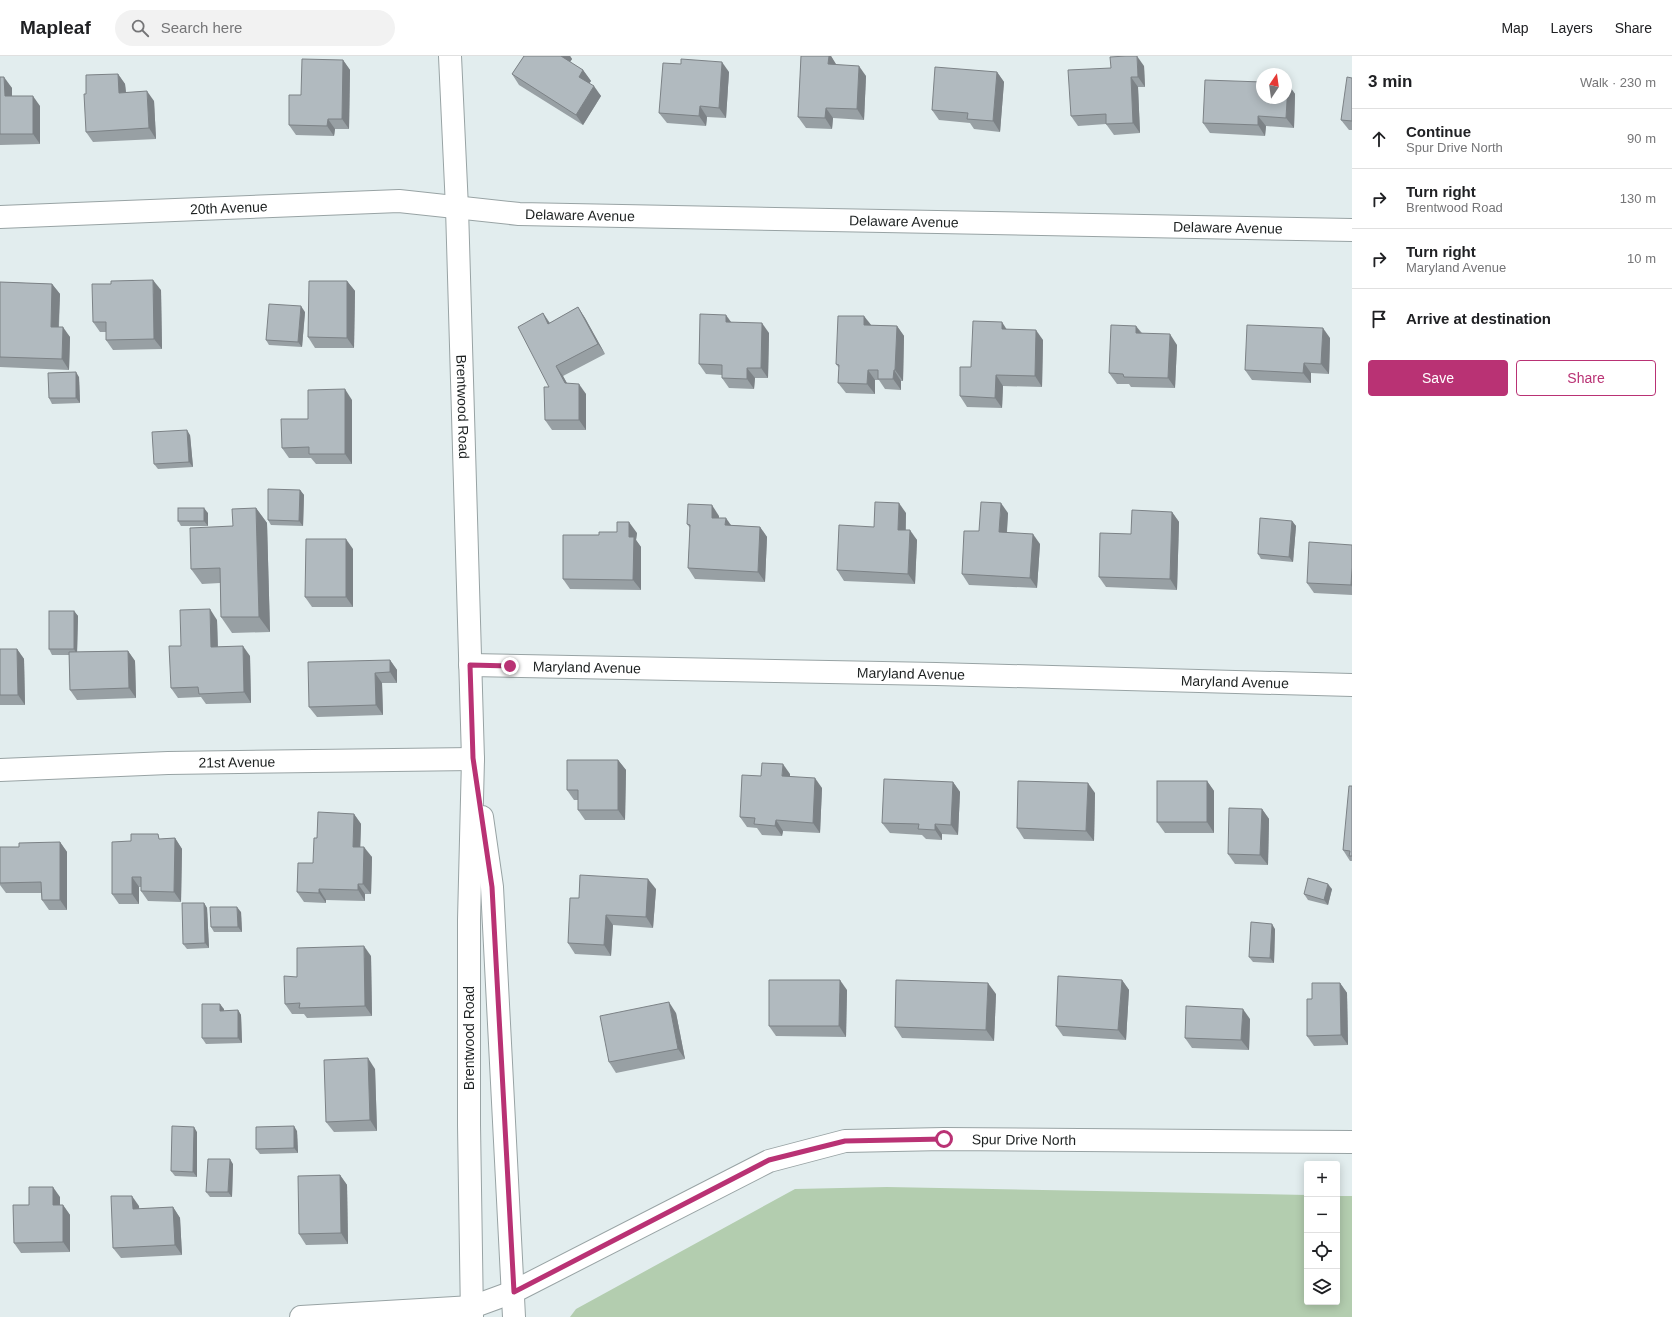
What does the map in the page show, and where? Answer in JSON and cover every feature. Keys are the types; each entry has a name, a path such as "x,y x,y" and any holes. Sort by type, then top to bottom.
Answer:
{"street":[{"name":"Brentwood Road","path":"450,56 457,208 473,758 469,952 469,1125 472,1312"},
{"name":"20th Avenue","path":"0,217 399,201 457,208"},
{"name":"Delaware Avenue","path":"457,208 535,214 1352,230"},
{"name":"Maryland Avenue","path":"470,665 936,674 1352,685"},
{"name":"Brentwood Road","path":"473,758 492,887 514,1292 514,1317"},
{"name":"21st Avenue","path":"0,770 168,763 473,758"},
{"name":"Spur Drive North","path":"301,1317 472,1312 514,1292 769,1160 845,1141 952,1139 1352,1142"}],"green space":[{"path":"887,1187 1304,1195 1304,1305 1340,1305 1340,1196 1352,1196 1352,1317 570,1317 576,1309 795,1189"}],"building":[{"path":"524,56 561,56 583,70 579,77 594,86 576,115 512,74"},
{"path":"801,56 829,56 828,64 859,66 857,109 826,108 825,118 798,117"},
{"path":"1137,56 1138,77 1131,77 1133,123 1106,124 1106,114 1071,116 1068,70 1111,68 1110,57"},
{"path":"302,59 343,60 342,119 328,119 327,126 289,125 289,95 301,95"},
{"path":"681,59 722,62 719,108 700,106 699,116 659,113 663,63 681,64"},
{"path":"935,67 997,72 993,121 967,119 968,113 932,110"},
{"path":"118,74 119,93 147,91 149,128 86,132 84,94 86,94 86,75"},
{"path":"0,77 4,77 5,96 33,96 33,134 0,134"},
{"path":"1347,77 1352,78 1352,121 1341,120"},
{"path":"1205,80 1256,82 1256,104 1287,104 1286,118 1258,116 1258,125 1203,123"},
{"path":"153,280 154,339 106,340 106,322 93,322 92,284 111,284 111,281"},
{"path":"309,281 347,281 347,338 308,337"},
{"path":"0,282 52,284 51,327 63,327 62,359 0,357"},
{"path":"269,304 301,306 298,342 266,340"},
{"path":"578,307 598,344 556,366 565,383 579,384 579,420 545,420 544,387 549,387 518,327 543,313 548,324"},
{"path":"700,314 726,315 726,322 762,323 761,368 747,368 747,379 722,378 722,365 699,364"},
{"path":"838,316 864,316 864,325 897,326 895,370 893,379 878,379 878,370 868,370 867,384 838,383 839,365 836,364"},
{"path":"973,321 1002,322 1002,329 1036,330 1035,376 996,375 995,398 960,396 960,367 971,367"},
{"path":"1111,325 1136,326 1136,333 1170,334 1168,378 1124,377 1123,374 1109,373"},
{"path":"1247,325 1323,328 1321,364 1304,363 1303,373 1245,370"},
{"path":"76,372 76,398 49,398 48,373"},
{"path":"345,389 345,454 309,454 309,447 282,448 281,419 308,419 308,390"},
{"path":"187,430 189,462 154,464 152,432"},
{"path":"268,489 300,490 299,521 268,520"},
{"path":"875,502 899,503 898,530 910,530 908,574 837,570 839,525 874,527"},
{"path":"981,502 1001,503 999,532 1033,534 1030,578 962,574 964,531 979,531"},
{"path":"688,504 712,505 712,518 726,518 725,525 760,527 758,572 688,568 690,525 687,524"},
{"path":"178,508 204,508 204,521 178,521"},
{"path":"256,508 259,617 221,617 220,568 191,569 190,528 233,526 232,509"},
{"path":"1132,510 1172,512 1170,579 1099,577 1100,533 1131,534"},
{"path":"1260,518 1292,521 1289,557 1258,554"},
{"path":"617,522 629,522 629,537 634,537 633,580 563,579 563,535 599,535 599,532 617,532"},
{"path":"306,539 346,539 346,597 305,597"},
{"path":"1309,542 1352,545 1351,585 1307,583"},
{"path":"210,609 211,647 243,646 244,692 199,694 198,687 171,688 169,646 181,646 180,610"},
{"path":"49,611 74,611 74,649 49,649"},
{"path":"0,649 17,649 18,695 0,695"},
{"path":"128,651 129,688 70,690 69,652"},
{"path":"390,660 390,672 375,673 376,705 309,707 308,662"},
{"path":"567,760 618,760 618,810 578,810 578,790 567,790"},
{"path":"762,763 783,764 782,776 815,778 813,823 776,820 775,826 754,824 755,818 740,817 742,775 761,776"},
{"path":"884,779 953,782 951,825 935,824 935,830 918,829 919,824 882,823"},
{"path":"1018,781 1088,783 1086,831 1017,828"},
{"path":"1157,781 1207,781 1207,822 1157,822"},
{"path":"1349,786 1352,786 1352,856 1349,856 1350,851 1343,850"},
{"path":"1229,808 1262,809 1260,855 1228,854"},
{"path":"318,812 354,814 353,847 364,847 363,884 358,884 358,890 319,889 319,893 297,892 298,863 313,863 314,838 317,838"},
{"path":"131,834 158,834 159,839 175,838 174,892 141,891 141,877 132,877 132,894 112,894 112,842 131,841"},
{"path":"60,842 60,900 42,900 41,882 0,883 0,847 19,847 19,843"},
{"path":"580,875 648,879 646,917 606,915 604,945 568,943 570,898 579,898"},
{"path":"1308,878 1328,884 1324,900 1304,894"},
{"path":"182,903 204,903 205,943 183,944"},
{"path":"210,907 237,907 238,927 211,927"},
{"path":"1251,922 1272,924 1270,958 1249,957"},
{"path":"364,946 365,1006 299,1008 300,1003 285,1004 284,976 297,977 297,948"},
{"path":"1058,976 1122,980 1118,1030 1056,1026"},
{"path":"769,980 840,980 839,1026 769,1026"},
{"path":"896,980 988,983 986,1030 895,1027"},
{"path":"1312,983 1340,983 1341,1035 1307,1036 1307,999 1312,999"},
{"path":"669,1002 678,1049 609,1062 600,1016"},
{"path":"202,1004 220,1004 220,1011 238,1010 238,1038 202,1038"},
{"path":"1186,1006 1243,1009 1241,1040 1185,1038"},
{"path":"368,1058 370,1120 326,1122 324,1060"},
{"path":"172,1126 194,1127 193,1172 171,1171"},
{"path":"294,1126 294,1148 256,1149 256,1127"},
{"path":"208,1159 230,1159 228,1192 206,1192"},
{"path":"340,1175 341,1233 299,1234 298,1176"},
{"path":"29,1187 53,1187 53,1205 63,1205 63,1242 14,1243 13,1205 29,1205"},
{"path":"111,1196 132,1196 133,1209 173,1207 175,1245 113,1248"}],"route":[{"path":"510,666 470,665 473,758 492,887 514,1292 769,1160 845,1141 944,1139"}]}
